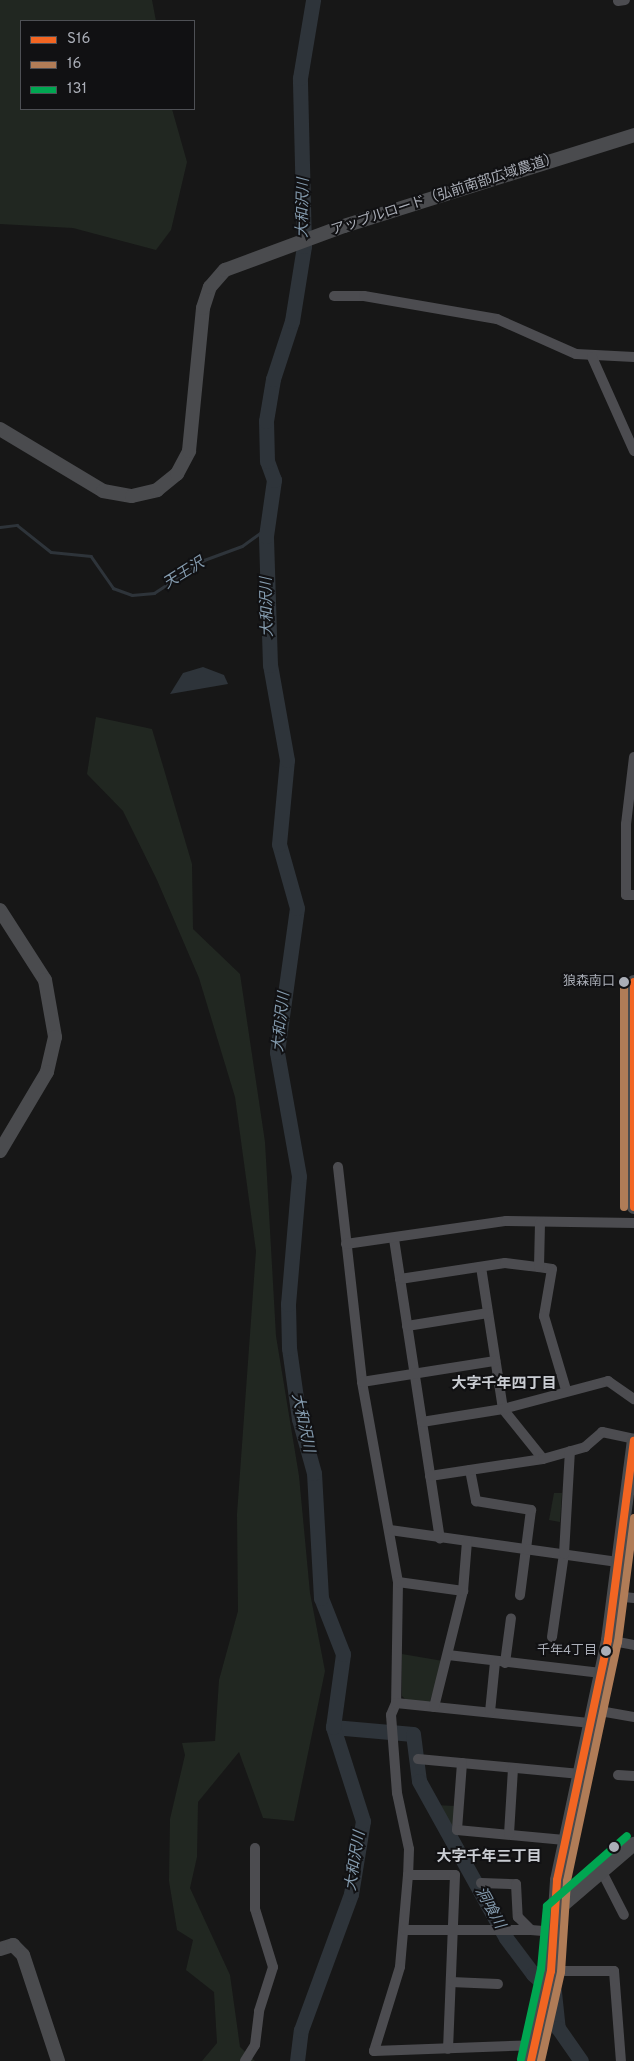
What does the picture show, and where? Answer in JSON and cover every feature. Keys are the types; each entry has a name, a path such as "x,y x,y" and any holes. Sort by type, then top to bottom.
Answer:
{"street":[{"name":"アップルロード（弘前南部広域農道）","path":"0,430 103,491 132,496 167,483 184,463 193,438 201,320 210,287 237,263 339,228 634,135"},
{"path":"334,296 364,296 497,319 558,348 592,357 634,357"},
{"path":"592,357 633,448"},
{"path":"634,757 627,796 626,895 634,895"},
{"path":"0,910 46,980 55,1037 47,1072 0,1152"},
{"path":"634,982 634,1207"},
{"path":"338,1167 362,1382 398,1582 396,1703 391,1715 397,1793 409,1849 405,1930 400,1968 374,2051 534,2045"},
{"path":"346,1244 394,1239 506,1221 634,1223"},
{"path":"539,1267 540,1222"},
{"path":"394,1239 440,1538"},
{"path":"400,1279 505,1263 552,1269 544,1316 566,1390"},
{"path":"481,1267 503,1409 543,1459"},
{"path":"407,1326 488,1313"},
{"path":"362,1382 496,1361"},
{"path":"422,1422 503,1409 566,1390 608,1380 634,1399"},
{"path":"430,1476 543,1459 570,1451 602,1432 634,1445 628,1532 618,1562 608,1640 565,1840 556,1911 552,1971 531,2061"},
{"path":"552,1637 564,1554 570,1451"},
{"path":"470,1470 476,1501 531,1510 520,1596"},
{"path":"390,1530 618,1562"},
{"path":"434,1707 463,1591 467,1541"},
{"path":"398,1582 463,1591"},
{"path":"614,1596 634,1598"},
{"path":"490,1712 510,1618"},
{"path":"608,1640 634,1645"},
{"path":"448,1655 601,1673"},
{"path":"396,1703 490,1712 634,1717"},
{"path":"418,1759 580,1774"},
{"path":"462,1763 457,1830 565,1840"},
{"path":"509,1834 513,1768"},
{"path":"618,1775 634,1776"},
{"path":"556,1911 634,1845"},
{"path":"245,2061 255,2046 259,2012 273,1966 254,1909 255,1848"},
{"path":"602,1872 624,1915"},
{"path":"408,1875 455,1875 448,2049"},
{"path":"481,1883 516,1884 518,1917 531,1930"},
{"path":"405,1930 453,1932 531,1930 554,1932"},
{"path":"0,1949 13,1945 23,1955 58,2061"},
{"path":"552,1971 614,1970 622,2061"},
{"path":"451,1982 498,1984"}],"shaded area":[{"path":"0,0 152,0 156,20 20,20 20,110 172,110 187,162 171,230 156,250 73,228 0,224"},
{"path":"203,667 224,675 228,684 170,694 183,673"},
{"path":"96,717 152,729 192,864 193,929 240,974 265,1142 276,1336 299,1476 310,1593 325,1671 294,1821 263,1818 239,1752 198,1802 197,1857 190,1888 230,1975 240,2047 255,2061 202,2061 217,2043 214,1992 186,1970 193,1940 177,1930 169,1881 170,1819 185,1755 182,1743 215,1741 219,1680 238,1611 237,1514 256,1251 235,1097 199,978 157,880 123,811 87,774"},
{"path":"554,1493 562,1493 560,1522 549,1520"},
{"path":"402,1654 443,1661 429,1704 407,1701 402,1696"},
{"path":"435,1805 455,1806 454,1825 444,1825"}],"waterway":[{"name":"大和沢川","path":"297,2061 301,2030 351,1894 363,1821 333,1727 343,1654 321,1598 314,1473 299,1419 289,1348 288,1304 299,1176 277,1052 297,908 279,844 287,760 270,665 266,536 274,480 267,461 266,421 273,379 292,321 304,246 300,78 313,0"},
{"name":"天王沢","path":"0,527 17,525 51,552 91,556 113,588 132,595 154,593 204,560 242,546 268,527"},
{"name":"洞喰川","path":"333,1727 413,1734 419,1781 506,1938 533,1974 554,1992 558,2028 581,2061"}],"transit line":[{"name":"16","path":"624,982 624,1207"},
{"name":"S16","path":"634,982 634,1207"},
{"name":"S16","path":"531,2061 551,1971 557,1880 608,1640 634,1441"},
{"name":"16","path":"541,2061 561,1972 567,1881 618,1642 634,1518"},
{"name":"131","path":"521,2059 541,1969 547,1906 627,1836"}],"place":[{"name":"狼森南口","path":"624,982"},
{"name":"千年4丁目","path":"606,1651"}],"district":[{"name":"大字千年四丁目","path":"504,1385"},
{"name":"大字千年三丁目","path":"489,1858"}]}
